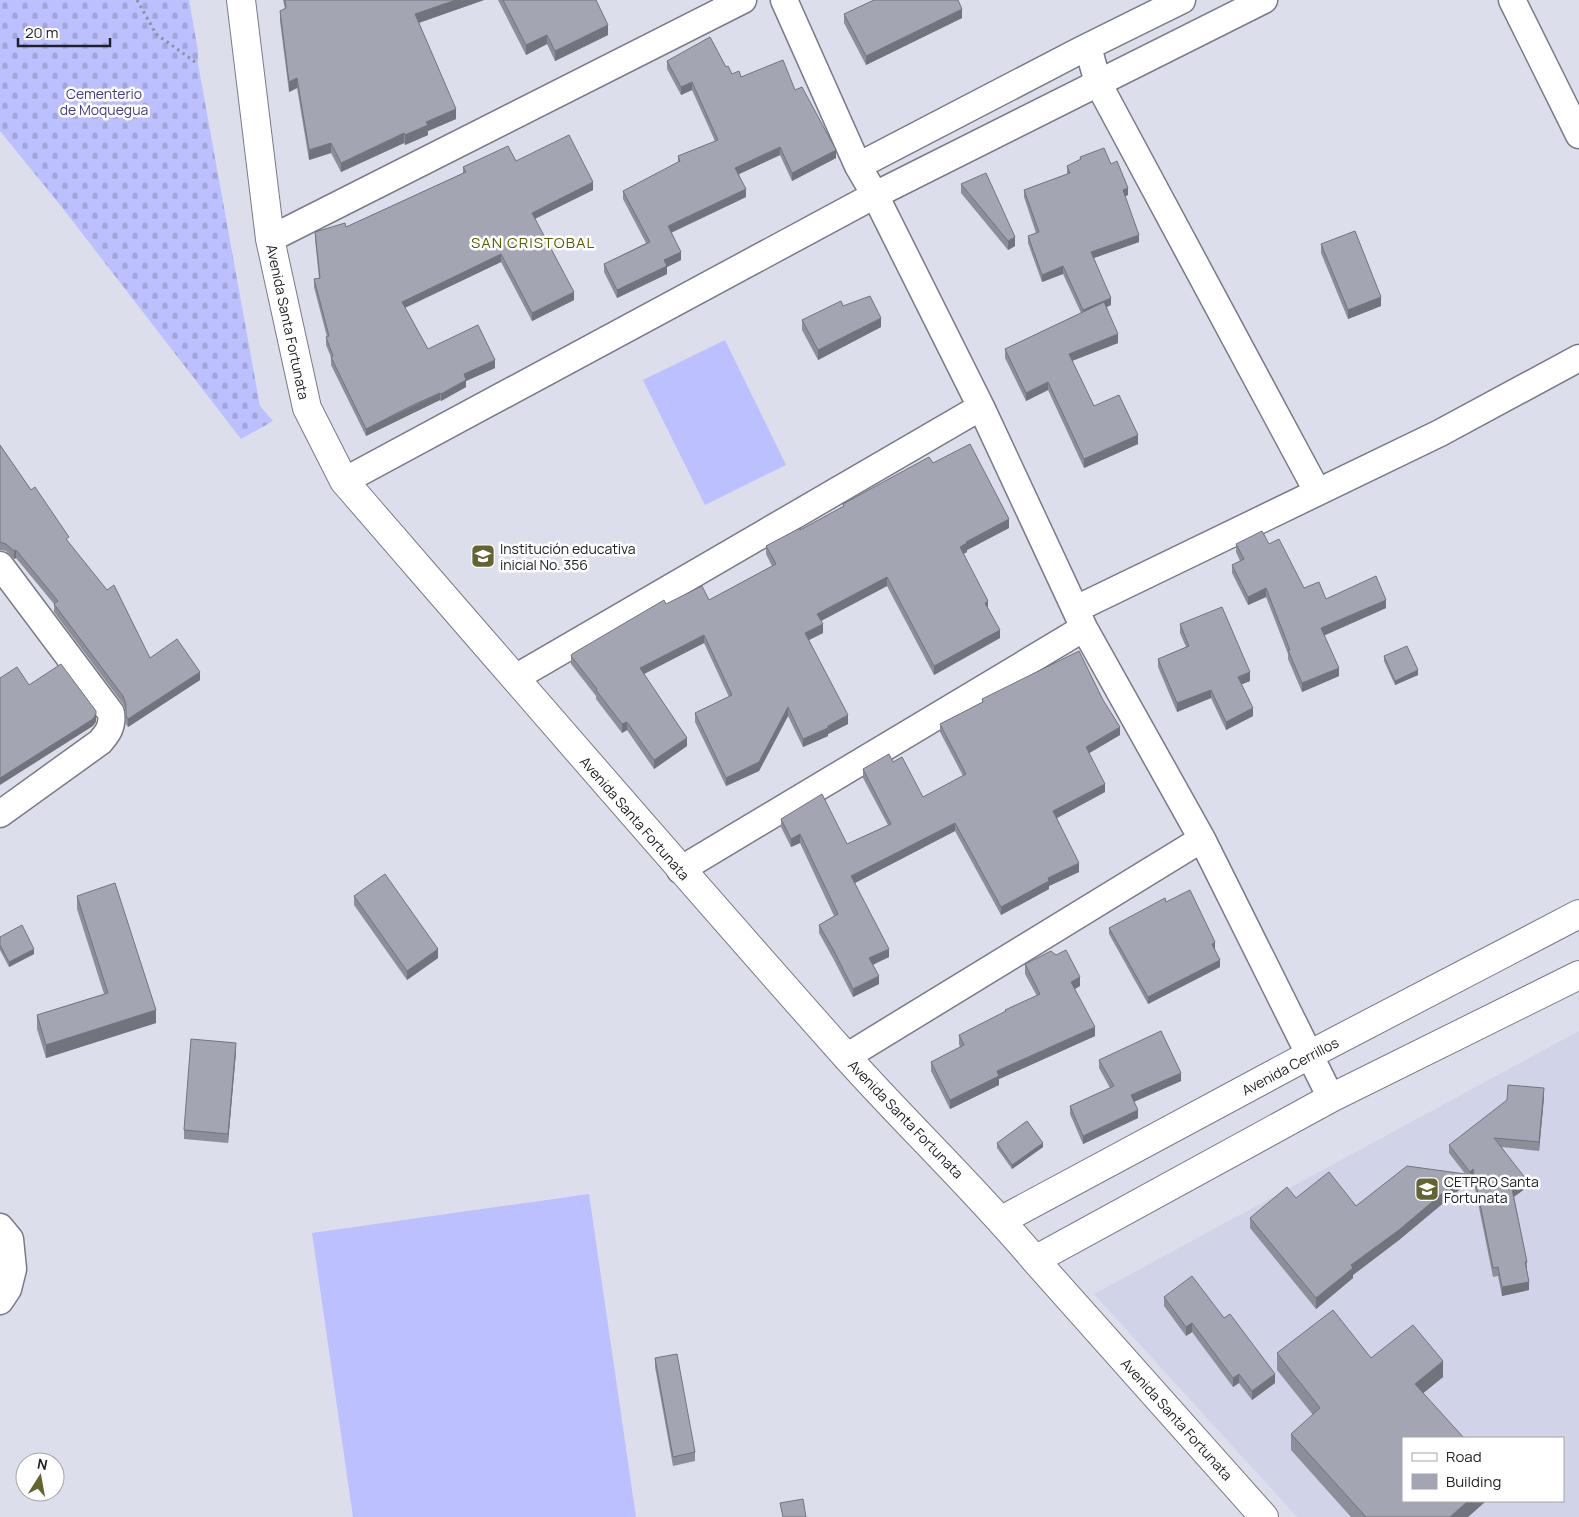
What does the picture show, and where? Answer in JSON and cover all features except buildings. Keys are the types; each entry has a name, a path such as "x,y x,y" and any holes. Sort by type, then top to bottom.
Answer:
{"street":[{"name":"Avenida Santa Fortunata","path":"241,0 270,239 307,408 344,481 680,870 846,1057 1002,1220 1035,1260 1264,1517"},
{"path":"270,239 743,0"},
{"path":"784,0 858,166 875,195 981,407 1080,618 1202,839 1331,1098"},
{"path":"858,166 1182,0"},
{"path":"344,481 875,195 1264,0"},
{"path":"1512,0 1579,135"},
{"path":"1088,47 1098,83 1317,491"},
{"path":"680,870 1080,618 1317,491 1440,433 1579,358"},
{"path":"515,678 981,407"},
{"path":"0,814 100,742 108,734 112,722 111,714 1,567"},
{"path":"846,1057 1202,839"},
{"name":"Avenida Cerrillos","path":"1002,1220 1309,1055 1579,914"},
{"path":"1035,1260 1331,1098 1579,975"},
{"path":"0,1227 10,1239 13,1270 8,1289 0,1301"}],"path":[{"path":"137,0 156,34 198,64"}],"shaded area":[{"name":"CETPRO Santa Fortunata","path":"1579,1031 1579,1517 1297,1517 1094,1294"}],"green space":[{"name":"Cementerio de Moquegua","path":"0,0 189,0 198,51 198,64 260,406 273,421 241,439 61,206 0,131"},
{"path":"725,340 786,465 705,505 643,380"},
{"path":"589,1194 636,1517 353,1517 312,1233"}],"place":[{"name":"Institución educativa inicial No. 356","path":"483,556"},
{"name":"CETPRO Santa Fortunata","path":"1427,1189"}],"district":[{"name":"SAN CRISTOBAL","path":"533,242"}]}
